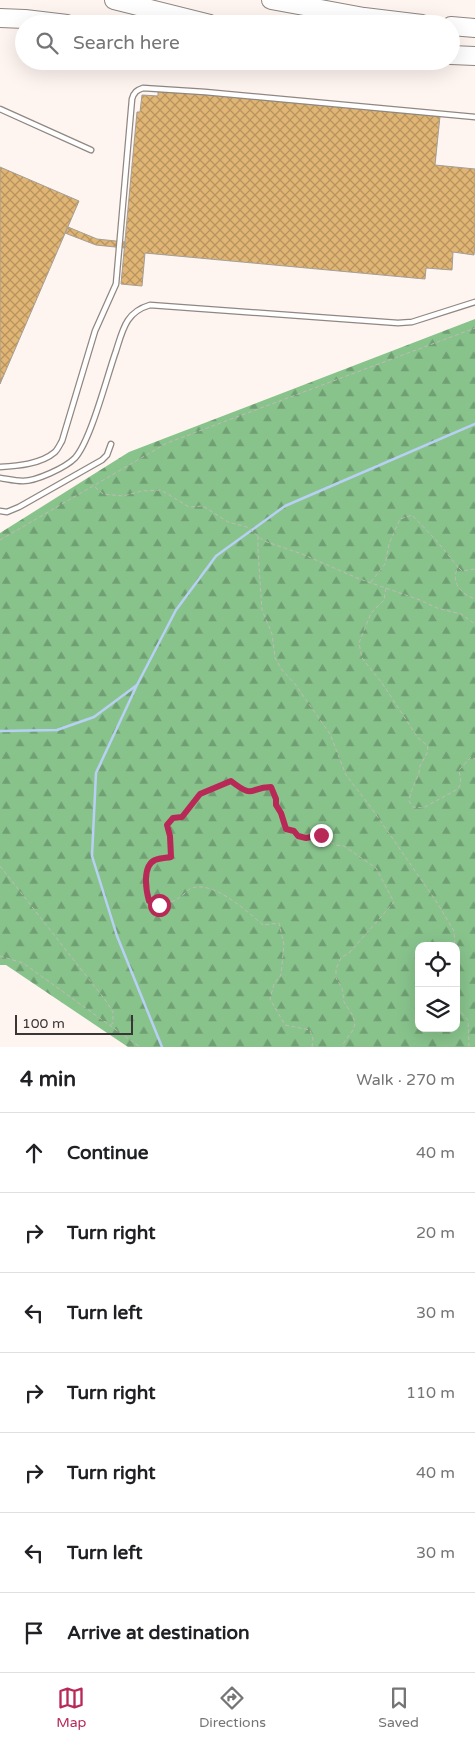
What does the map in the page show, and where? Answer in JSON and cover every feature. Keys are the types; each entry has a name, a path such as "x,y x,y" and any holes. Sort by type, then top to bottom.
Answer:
{"highway":[{"path":"114,0 174,15"},
{"path":"277,1 353,15"},
{"path":"0,18 15,19"},
{"path":"460,27 475,28"},
{"path":"460,55 475,56"}],"lane":[{"path":"0,467 19,466 40,460 55,451 62,441 95,331 116,284 132,99 137,90 144,88 205,92 475,118"},
{"path":"0,110 91,150"},
{"path":"0,478 23,481 36,479 67,464 74,458 88,435 121,337 129,318 137,309 150,305 398,323 412,322 475,302"},
{"path":"0,512 7,512 19,507 102,460 107,455 111,444"}],"path":[{"path":"0,540 167,443 475,328"},
{"path":"94,486 103,494 123,496 142,491 161,490 189,507 203,506 228,522 247,527 264,541 302,554 357,578 437,608 461,614 475,624"},
{"path":"371,582 385,564 389,544 400,519 412,515 436,540 458,568 462,571 475,569"},
{"path":"258,536 262,610 272,634 275,658 330,734 346,775 370,806 436,901 454,931 455,942"},
{"path":"458,568 454,581 466,594 475,599"},
{"path":"386,588 384,600 370,613 359,643 362,658 382,683 418,738 428,746 411,792 409,801 413,807 423,808 458,789 461,783 459,770 471,757 475,758"},
{"path":"312,1047 314,1039 310,1030 285,1025 270,999 274,984 281,975 284,945 278,923 263,925 242,907 210,888 191,888 175,900 159,905 149,901 145,887 148,867 154,860 171,857 170,836 167,825 173,818 182,817 200,794 223,783 231,781 243,790 250,792 264,787 271,787 286,829 306,838 321,835 335,845 344,846 376,868 394,902 350,952 341,958 336,969 336,978 342,988 344,1002 353,1016 355,1024 344,1047"},
{"path":"0,866 106,1001 113,1012 113,1022 109,1026"},
{"path":"0,956 23,963 140,1047"},
{"path":"460,1011 468,1020 469,1047"}],"green space":[{"path":"475,319 475,1047 128,1047 6,965 0,965 0,533 129,452"}],"building":[{"path":"158,90 440,116 435,165 475,169 474,255 453,252 452,270 426,268 425,279 145,253 142,286 121,284 137,112 140,112 142,95 158,96"},
{"path":"0,167 79,201 0,384"},
{"path":"68,227 97,239 125,242 125,248 96,245 65,233"}],"waterway":[{"path":"0,731 57,730 94,717 137,685 176,610 216,556 285,506 475,424"},
{"path":"137,685 96,773 92,856 117,936 162,1047"}],"route":[{"path":"159,905 149,901 145,887 148,867 154,860 171,857 170,836 167,825 173,818 182,817 200,794 223,783 231,781 243,790 250,792 258,791 264,787 271,787 286,829 306,838 321,835"}]}
